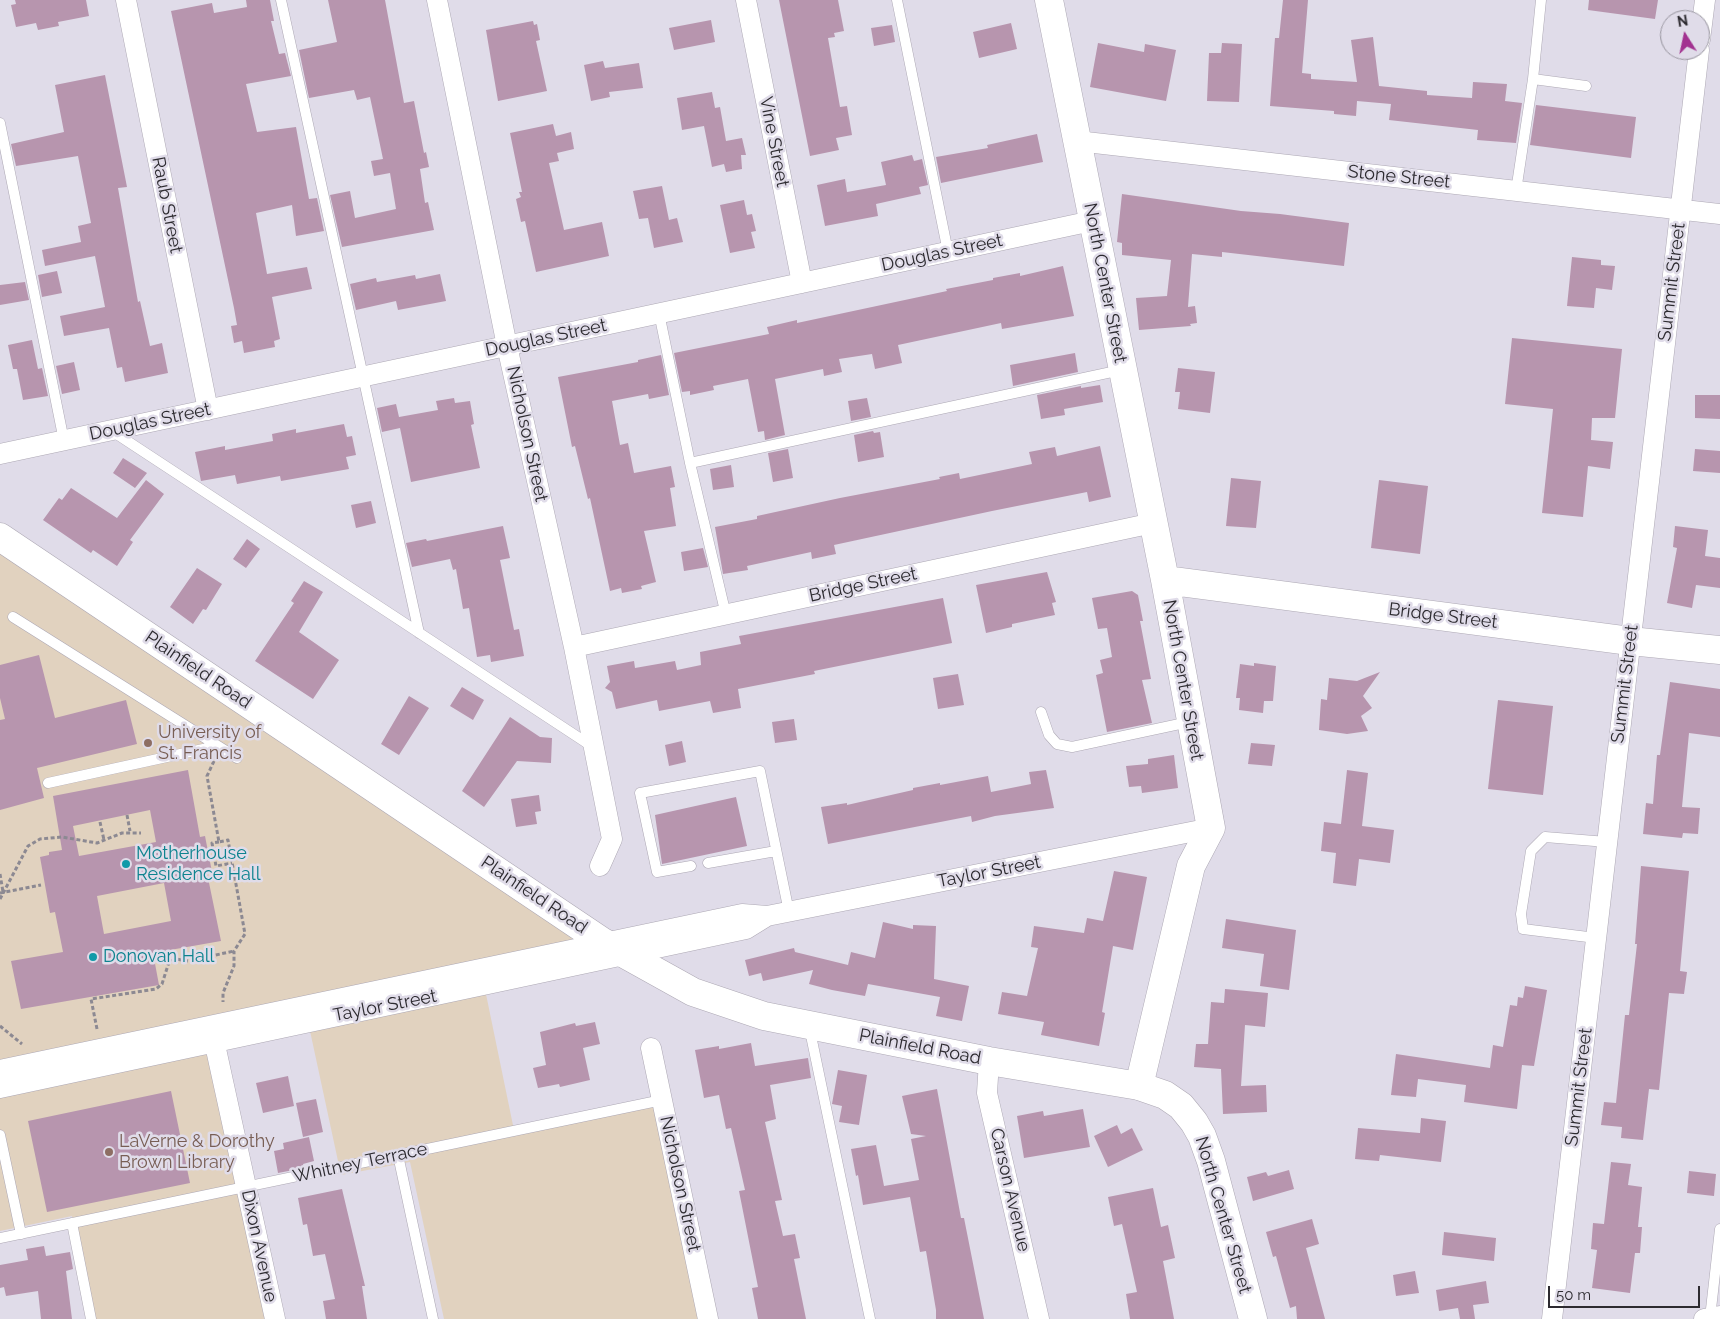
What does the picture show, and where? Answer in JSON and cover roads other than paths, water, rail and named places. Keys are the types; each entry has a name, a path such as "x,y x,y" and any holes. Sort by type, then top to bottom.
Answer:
{"street":[{"name":"Raub Street","path":"126,0 208,410"},
{"name":"Nicholson Street","path":"437,0 507,346 574,647 612,839 600,866"},
{"name":"Vine Street","path":"746,0 802,283"},
{"name":"North Center Street","path":"1049,0 1152,523 1165,580 1211,828"},
{"name":"Summit Street","path":"1552,1319 1698,60"},
{"name":"Stone Street","path":"1077,141 1720,214"},
{"name":"Douglas Street","path":"0,454 1092,221"},
{"name":"Bridge Street","path":"574,647 1152,523"},
{"name":"Plainfield Road","path":"0,537 614,948 693,992 764,1016 989,1061 1139,1086"},
{"name":"Bridge Street","path":"1165,580 1630,641 1720,650"},
{"name":"Taylor Street","path":"0,1088 213,1034 614,948 746,929 767,916 1211,828"},
{"path":"1139,1086 1191,866 1211,828"},
{"name":"Taylor Street","path":"0,1070 213,1034"},
{"name":"Dixon Avenue","path":"213,1034 275,1319"},
{"name":"Nicholson Street","path":"651,1048 708,1319"},
{"name":"Carson Avenue","path":"989,1061 987,1093 1039,1319"},
{"name":"North Center Street","path":"1139,1086 1165,1095 1181,1106 1202,1136 1211,1161 1253,1319"}],"lane":[{"path":"281,0 419,633"},
{"path":"897,0 948,252"},
{"path":"1516,191 1533,79 1541,0"},
{"path":"1533,79 1586,86"},
{"path":"0,123 64,441"},
{"path":"659,313 690,463 726,615"},
{"path":"690,463 1122,370"},
{"path":"111,431 594,747"},
{"path":"13,617 237,758"},
{"path":"1041,712 1049,735 1057,744 1072,747 1190,722"},
{"path":"48,783 219,747"},
{"path":"691,866 657,872 640,793 760,771 789,912"},
{"path":"1596,938 1523,929 1521,914 1531,851 1545,837 1607,842"},
{"path":"708,862 776,850"},
{"path":"808,1025 870,1319"},
{"name":"Whitney Terrace","path":"0,1238 662,1100"},
{"path":"0,1135 21,1234"},
{"path":"398,1155 433,1319"},
{"path":"72,1223 91,1319"},
{"path":"1711,1318 1720,1229"}],"place":[{"name":"University of St. Francis","path":"148,743"},
{"name":"Motherhouse Residence Hall","path":"126,864"},
{"name":"Donovan Hall","path":"93,957"},
{"name":"LaVerne & Dorothy Brown Library","path":"109,1152"}]}
